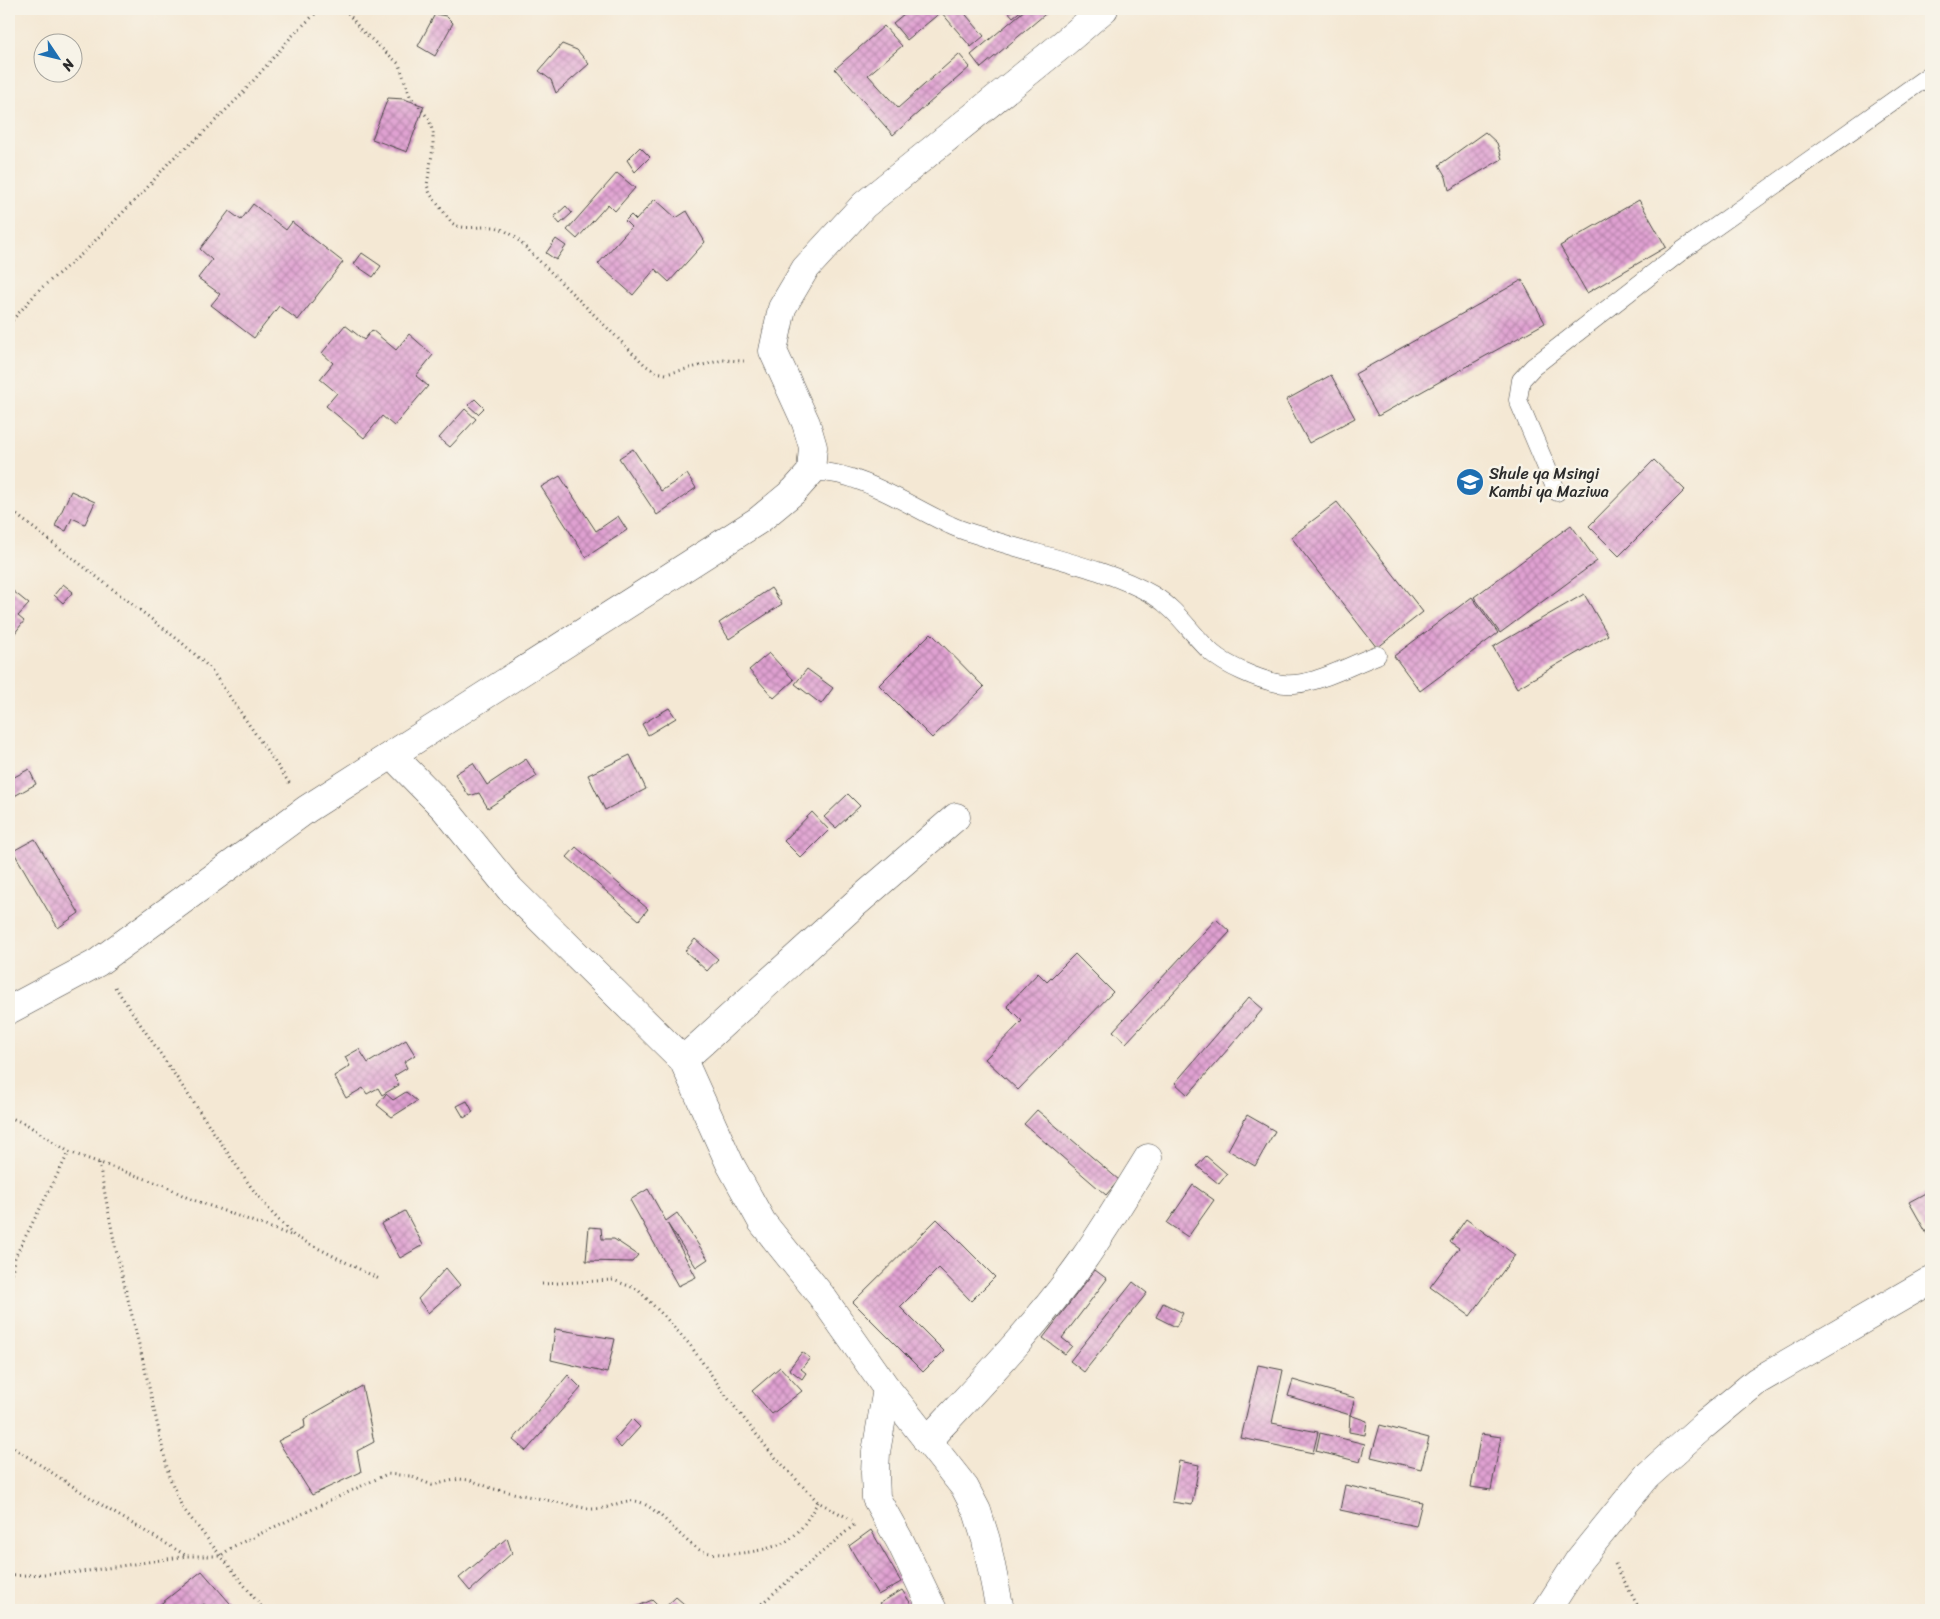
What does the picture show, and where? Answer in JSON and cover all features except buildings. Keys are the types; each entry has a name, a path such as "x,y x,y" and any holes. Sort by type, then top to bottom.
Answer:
{"street":[{"path":"9,1010 97,963 307,809 759,520 794,491 811,472 813,447 806,423 773,351 782,308 805,269 864,205 1104,9"},
{"path":"392,754 445,809 510,889 683,1060 730,1164 762,1222 822,1298 887,1390 965,1488 977,1510 986,1540 1000,1610"},
{"path":"683,1060 855,904 956,817"},
{"path":"927,1441 1022,1338 1067,1281 1083,1260 1148,1158"},
{"path":"1547,1610 1580,1560 1647,1476 1757,1381 1931,1280"},
{"path":"887,1390 876,1452 874,1472 876,1498 901,1543 933,1610"}],"lane":[{"path":"1557,492 1518,400 1521,380 1533,367 1683,250 1931,74"},
{"path":"811,472 844,475 865,483 952,526 1104,573 1153,595 1178,614 1211,652 1225,663 1277,684 1304,684 1377,655"}],"path":[{"path":"9,324 40,289 82,254 146,190 172,159 199,137 240,95 292,36 320,9"},
{"path":"345,9 360,29 399,64 410,96 429,119 433,133 433,148 427,185 430,194 452,223 456,226 494,227 514,236 645,365 656,372 666,374 723,360 777,362"},
{"path":"9,510 181,642 210,668 307,809"},
{"path":"97,963 251,1186 272,1213 294,1236"},
{"path":"9,1117 26,1124 69,1152 163,1185 188,1198 294,1236 379,1279"},
{"path":"9,1288 14,1257 69,1152"},
{"path":"99,1163 115,1246 169,1476 182,1507 264,1610"},
{"path":"542,1284 612,1280 637,1289 690,1345 727,1397 771,1453 818,1502 857,1523 754,1610"},
{"path":"9,1447 14,1448 111,1511 187,1556"},
{"path":"9,1576 81,1572 187,1556 220,1556 234,1546 387,1474 410,1476 432,1485 459,1479 470,1480 494,1489 589,1509 603,1509 630,1501 641,1502 670,1524 698,1550 730,1554 757,1552 789,1540 802,1528 818,1502"},
{"path":"1600,1535 1640,1610"}],"place":[{"name":"Shule ya Msingi Kambi ya Maziwa","path":"1470,482"}]}
